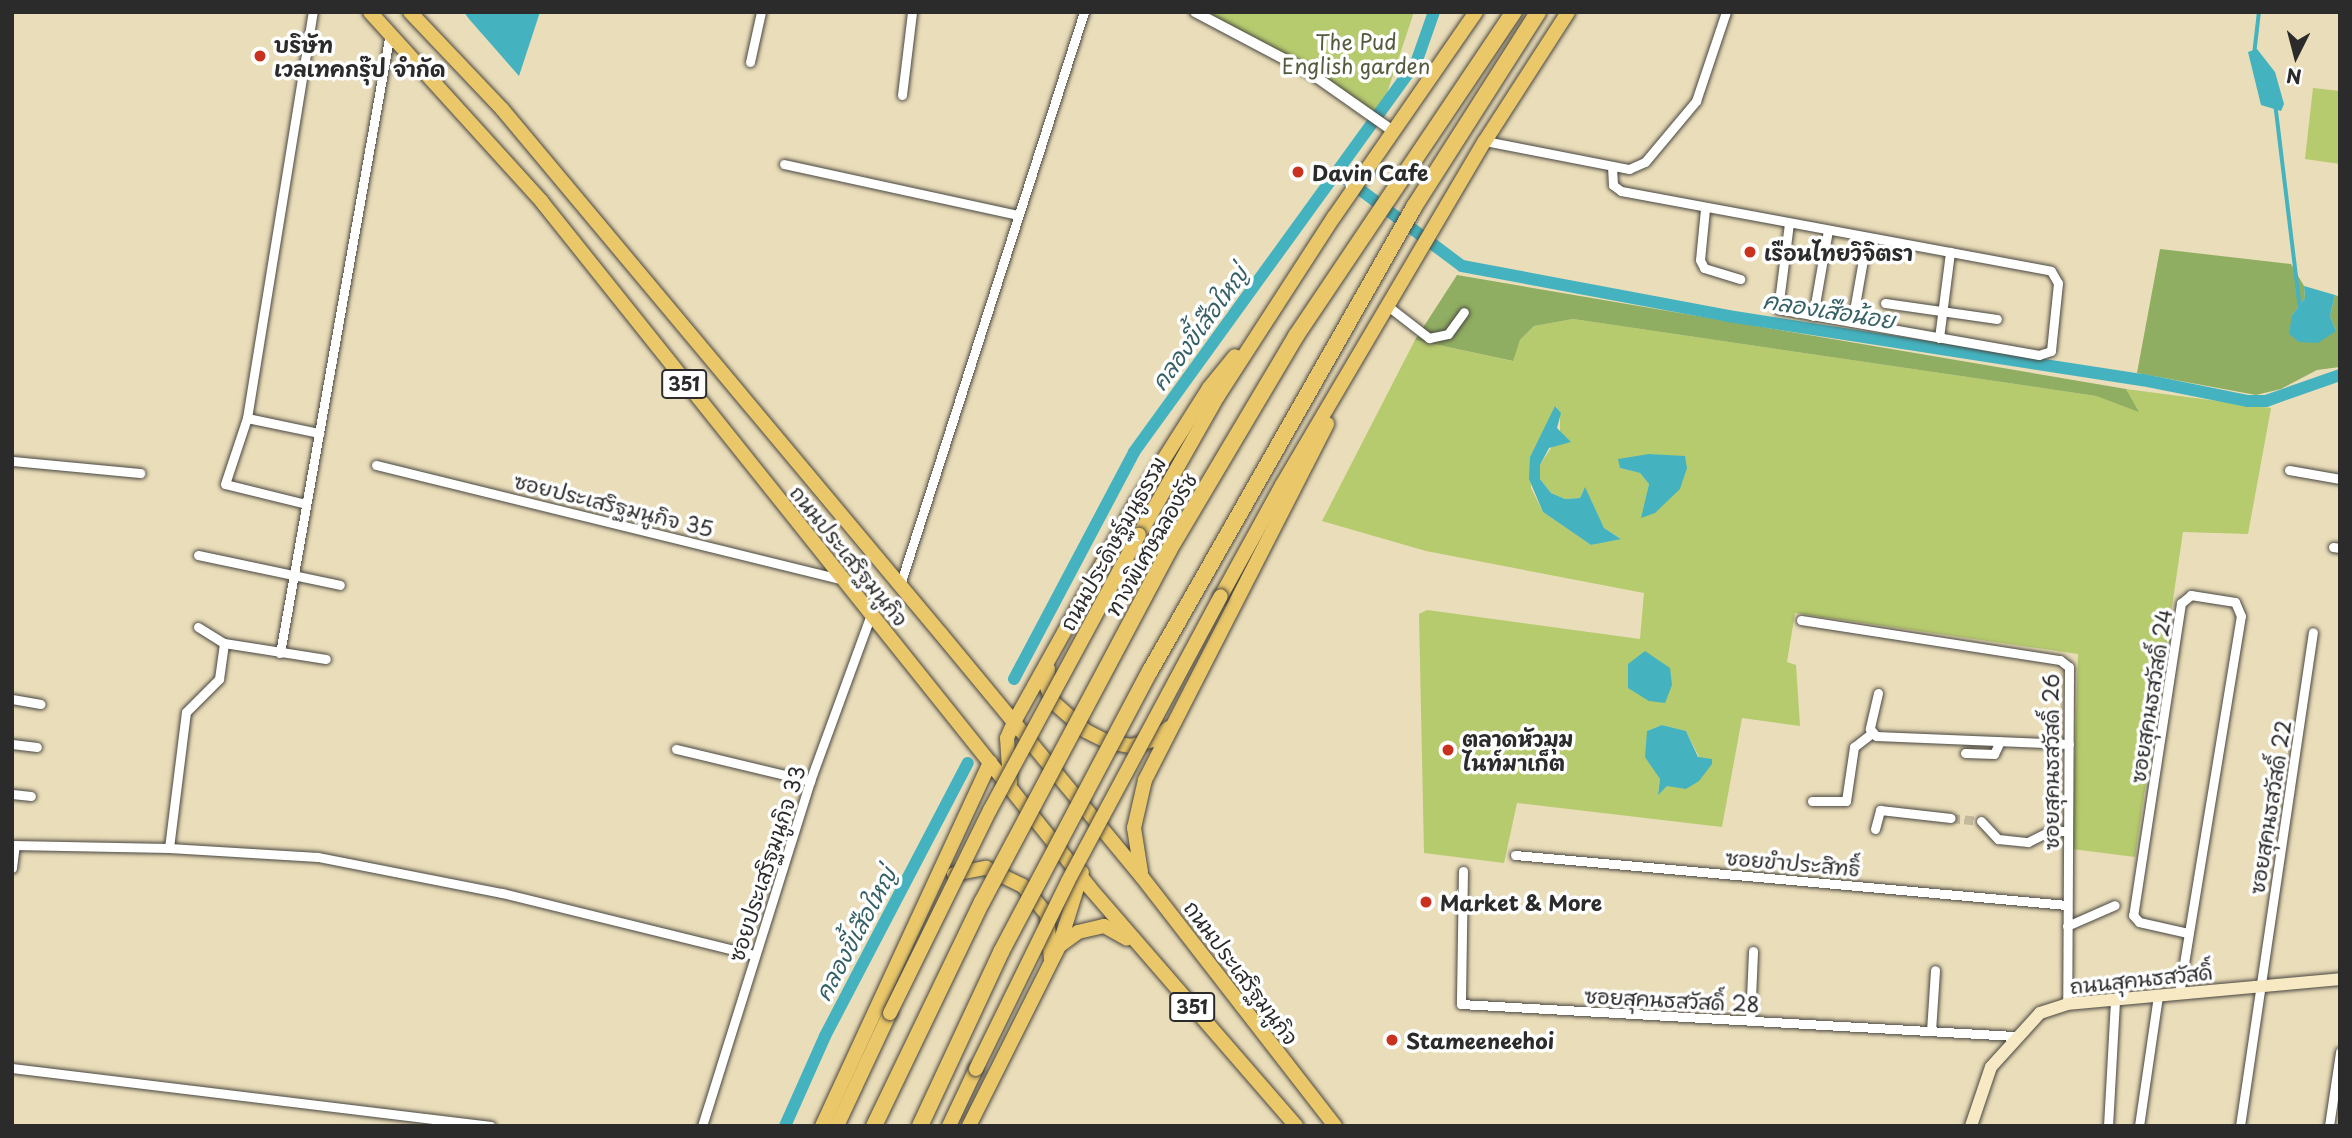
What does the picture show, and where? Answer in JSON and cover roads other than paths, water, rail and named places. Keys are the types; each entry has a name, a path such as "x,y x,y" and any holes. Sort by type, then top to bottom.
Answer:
{"highway":[{"name":"ทางพิเศษฉลองรัช","path":"874,1126 982,902 1169,550 1296,336 1514,12"},
{"path":"920,1126 1001,953 1203,573 1415,207 1538,12"}],"main road":[{"name":"ถนนประเสริฐมนูกิจ","path":"370,12 542,202 1081,877 1296,1126"},
{"name":"ถนนประเสริฐมนูกิจ","path":"410,12 502,109 900,584 1084,812 1142,877 1335,1126"},
{"name":"ถนนประดิษฐ์มนูธรรม","path":"837,1126 990,810 1139,535 1218,396 1359,179 1387,127 1476,12"},
{"path":"949,1126 1074,869 1282,485 1390,307 1485,141 1568,12"},
{"path":"1012,791 1006,755 1014,722 1136,503 1209,388 1279,303"},
{"path":"1142,877 1134,836 1138,803 1172,726 1298,488 1348,378"},
{"path":"1048,664 1047,687 1052,701 1086,731 1130,746 1153,740 1172,726"},
{"path":"822,1126 990,762"},
{"path":"968,1126 1059,946 1081,877 1084,812"},
{"path":"924,905 953,874 986,868 1005,875 1038,900 1047,915 1051,962"},
{"path":"1059,946 1078,932 1104,926 1142,950"},
{"name":"ถนนสุคนธสวัสดิ์","path":"1971,1126 1991,1067 2015,1036 2040,1013 2067,1004 2340,979"}],"street":[{"path":"306,504 225,484 247,418 313,12"},
{"path":"750,62 761,12"},
{"path":"902,95 912,12"},
{"path":"900,584 1084,12"},
{"path":"1195,12 1309,72 1387,127"},
{"path":"1485,141 1629,169 1645,162 1698,97 1726,12"},
{"path":"280,653 390,33"},
{"path":"784,164 1017,215"},
{"path":"1612,166 1613,185 1621,191 1705,209 1789,223 1950,252 2057,275 2051,351 2039,355 1778,309 1789,223"},
{"path":"1705,209 1700,260 1713,273 1740,279"},
{"path":"1813,316 1828,230"},
{"path":"1852,322 1867,237"},
{"path":"1939,338 1950,252"},
{"path":"1885,303 1997,318"},
{"path":"1390,307 1429,338 1448,334 1464,312"},
{"path":"247,418 319,433"},
{"path":"12,461 140,473"},
{"name":"ซอยประเสริฐมนูกิจ 35","path":"376,465 843,579"},
{"path":"2289,470 2340,479"},
{"path":"198,555 340,585"},
{"name":"ซอยสุคนธสวัสดิ์ 24","path":"2179,994 2241,616 2235,602 2191,595 2181,603 2133,915 2139,922 2188,933"},
{"name":"ซอยประเสริฐมนูกิจ 33","path":"702,1126 810,781 871,614"},
{"name":"ซอยสุคนธสวัสดิ์ 26","path":"1801,620 2066,663 2069,667 2067,1004"},
{"path":"198,626 224,643 326,659"},
{"name":"ซอยสุคนธสวัสดิ์ 22","path":"2240,1126 2313,632"},
{"path":"169,848 186,712 219,679 224,643"},
{"path":"1872,733 1878,693"},
{"path":"12,699 41,704"},
{"path":"1812,802 1846,801 1854,747 1872,733 2069,744"},
{"path":"1965,753 1994,754 2000,741"},
{"path":"12,744 37,747"},
{"path":"676,750 810,781"},
{"path":"12,794 31,796"},
{"path":"1875,829 1880,810 1951,818"},
{"path":"1981,821 1998,839 2028,842 2050,831 2068,831"},
{"path":"12,869 14,845 169,848 318,858 414,874 755,955"},
{"name":"ซอยขำประสิทธิ์","path":"1515,855 2067,905"},
{"name":"ซอยสุคนธสวัสดิ์ 28","path":"1463,871 1461,1004 2015,1036"},
{"path":"2067,926 2115,905"},
{"path":"1750,1021 1753,951"},
{"path":"1931,1031 1935,970"},
{"path":"2139,1126 2158,996"},
{"path":"2108,1126 2115,999"},
{"path":"2329,1126 2340,1052"},
{"path":"12,1068 490,1126"}],"water":[{"path":"464,12 540,12 519,76 469,19"},
{"path":"2257,49 2275,72 2284,104 2281,111 2261,105 2248,52"},
{"path":"2304,286 2335,295 2330,316 2336,331 2318,343 2299,342 2289,334 2292,315 2305,298"},
{"path":"1555,406 1561,413 1557,428 1571,442 1549,448 1540,465 1540,479 1551,493 1565,499 1580,498 1585,487 1604,528 1621,539 1591,545 1543,512 1529,479 1530,457"},
{"path":"1649,454 1685,456 1687,468 1680,489 1655,513 1641,518 1649,484 1640,473 1620,468 1618,459"},
{"path":"1645,651 1670,668 1672,685 1665,703 1649,701 1628,688 1628,664"},
{"path":"1662,725 1686,731 1698,757 1712,759 1712,764 1699,781 1686,789 1667,786 1658,795 1660,779 1645,757 1647,731"}],"waterway":[{"name":"คลองขี้เสือใหญ่","path":"1014,679 1134,452 1416,63 1434,12"},
{"path":"2254,55 2259,12"},
{"path":"2276,107 2300,305"},
{"name":"คลองเสือน้อย","path":"1338,173 1462,266 1728,316 2143,380 2247,401 2266,401 2340,375"},
{"name":"คลองขี้เสือใหญ่","path":"785,1126 825,1036 968,763"}],"tunnel":[{"path":"1951,818 1981,821"}],"place":[{"name":"บริษัท เวลเทคกรุ๊ป จำกัด","path":"260,56"},
{"name":"Davin Cafe","path":"1298,172"},
{"name":"เรือนไทยวิจิตรา","path":"1750,252"},
{"name":"ตลาดหัวมุม ไนท์มาเก็ต","path":"1448,750"},
{"name":"Market & More","path":"1426,902"},
{"name":"Stameeneehoi","path":"1392,1040"}],"park label":[{"name":"The Pud English garden","path":"1356,53"}]}
